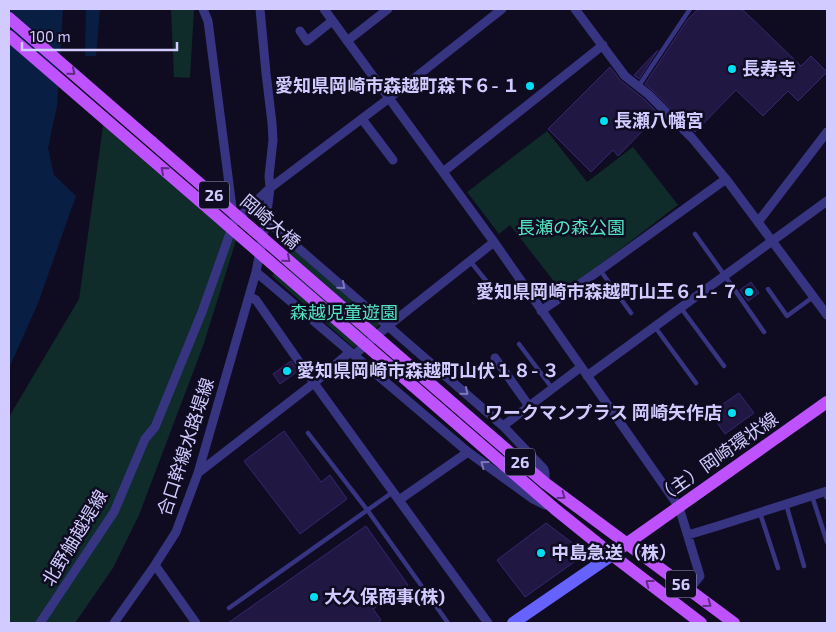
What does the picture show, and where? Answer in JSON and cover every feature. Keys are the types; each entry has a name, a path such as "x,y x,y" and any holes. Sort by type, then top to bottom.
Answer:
{"main road":[{"name":"岡崎大橋","path":"9,18 415,379"},
{"name":"岡崎大橋","path":"9,36 415,379"},
{"name":"26","path":"415,379 545,483 627,544"},
{"name":"26","path":"415,379 555,509 612,554"},
{"name":"（主）岡崎環状線","path":"612,554 827,402"},
{"name":"56","path":"627,544 734,623"},
{"name":"56","path":"612,554 702,623"}],"street":[{"path":"203,9 208,21 234,222"},
{"path":"260,9 273,140 269,176 270,188"},
{"path":"324,9 494,242 679,507 700,576 690,590"},
{"path":"347,41 386,9"},
{"path":"234,222 270,188 388,99 502,9"},
{"path":"575,9 625,76 648,94 692,138 773,240 827,314"},
{"path":"300,31 307,41 332,21"},
{"path":"443,172 603,45"},
{"path":"362,119 392,160"},
{"path":"758,222 827,132"},
{"path":"541,311 726,180"},
{"name":"合口幹線水路堤線","path":"114,623 176,532 198,474 256,272 270,188"},
{"path":"587,376 827,201"},
{"path":"266,220 503,426 544,469 545,483"},
{"name":"北野舳越堤線","path":"40,623 114,512 145,439 155,427 202,312 234,222"},
{"path":"198,474 494,242"},
{"path":"256,272 468,452 533,499 555,509"},
{"path":"249,296 256,300 488,623"},
{"path":"495,358 529,406"},
{"path":"503,426 581,367"},
{"path":"396,496 468,452"},
{"path":"688,535 812,496 826,494"},
{"path":"513,623 612,554"},
{"path":"155,565 196,623"}],"lane":[{"path":"638,86 690,9"},
{"path":"695,234 764,332"},
{"path":"470,261 496,293"},
{"path":"600,270 631,312"},
{"path":"768,288 787,316 814,296"},
{"path":"681,308 724,366"},
{"path":"655,327 696,383"},
{"path":"519,344 553,389"},
{"path":"308,433 368,511 448,623"},
{"path":"229,608 368,511 396,496"},
{"path":"812,496 827,542"},
{"path":"786,504 804,566"},
{"path":"760,513 778,568"}],"green space":[{"path":"171,9 194,9 190,78 174,77"},
{"path":"104,119 239,231 203,346 139,515 113,568 75,623 9,623 9,417 79,299"},
{"name":"長瀬の森公園","path":"547,131 587,182 633,147 678,205 563,293 510,225 499,234 467,192"},
{"name":"森越児童遊園","path":"296,246 383,322 354,348 272,276"}],"water":[{"path":"9,9 63,9 57,106 48,148 54,175 76,196 38,303 9,368"},
{"path":"86,9 100,9 96,56 85,56"}],"building":[{"name":"長寿寺","path":"698,9 742,9 801,66 811,56 827,72 798,101 788,91 763,116 736,90 695,132 645,84 688,19"},
{"path":"658,50 639,79 634,75"},
{"name":"長瀬八幡宮","path":"610,67 621,81 659,114 618,156 613,150 591,172 548,129"},
{"name":"愛知県岡崎市森越町山王６１‐７","path":"751,282 759,293 748,301 740,290"},
{"name":"愛知県岡崎市森越町山伏１８‐３","path":"291,361 298,371 280,384 273,374"},
{"name":"ワークマンプラス 岡崎矢作店","path":"739,393 754,413 725,434 710,413"},
{"path":"284,431 321,482 330,475 347,499 300,534 244,461"},
{"name":"中島急送（株）","path":"546,523 575,545 577,560 525,597 497,560"},
{"path":"366,526 408,585 373,609 381,620 377,623 228,623"}],"place":[{"name":"長寿寺","path":"732,69"},
{"name":"愛知県岡崎市森越町森下６‐１","path":"530,86"},
{"name":"長瀬八幡宮","path":"604,121"},
{"name":"愛知県岡崎市森越町山王６１‐７","path":"749,292"},
{"name":"愛知県岡崎市森越町山伏１８‐３","path":"287,371"},
{"name":"ワークマンプラス 岡崎矢作店","path":"732,413"},
{"name":"中島急送（株）","path":"541,553"},
{"name":"大久保商事(株)","path":"314,597"}]}
